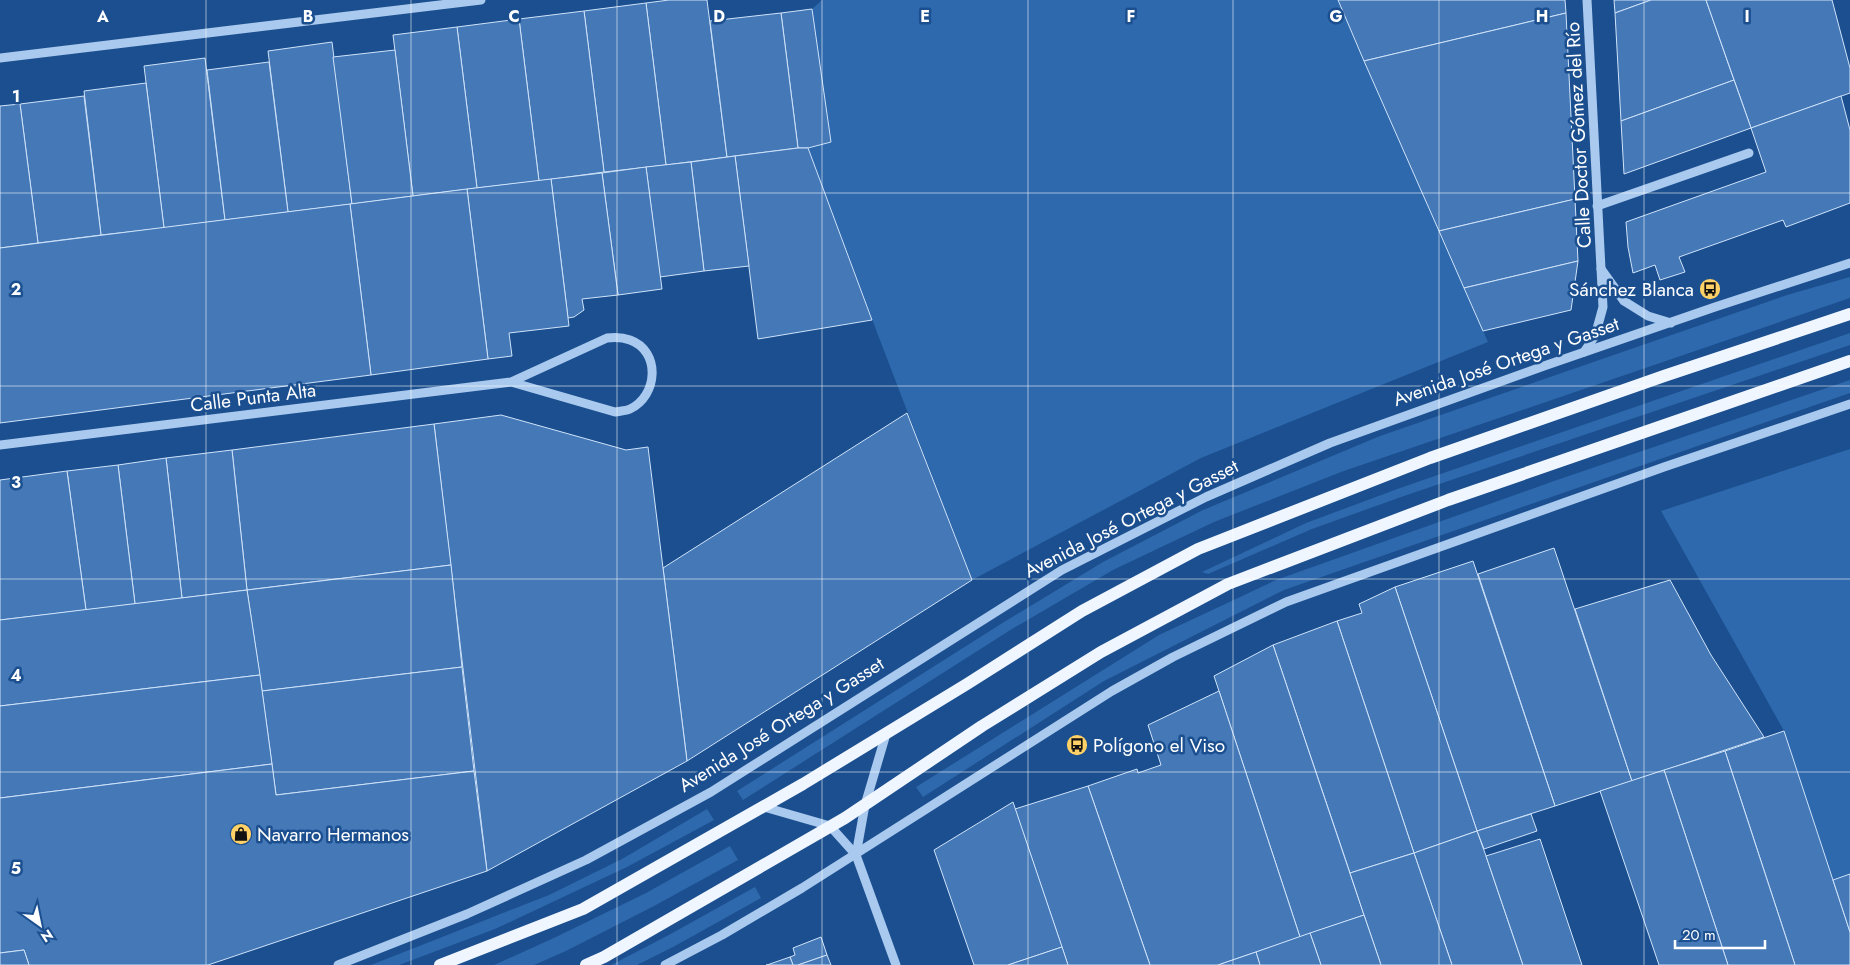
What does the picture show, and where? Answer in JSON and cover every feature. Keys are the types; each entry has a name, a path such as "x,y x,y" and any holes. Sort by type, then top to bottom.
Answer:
{"main road":[{"path":"440,965 583,909 764,807 886,734 1082,611 1198,549 1440,454 1850,314"},
{"path":"586,965 604,958 830,826 982,726 1101,652 1228,584 1448,500 1850,361"}],"street":[{"path":"0,58 481,0"},
{"name":"Calle Doctor Gómez del Río","path":"1584,352 1595,336 1603,307 1587,0"},
{"path":"1597,206 1749,153"},
{"name":"Avenida José Ortega y Gasset","path":"338,965 467,914 586,860 711,792 1062,570 1206,496 1330,443 1584,352 1850,263"},
{"name":"Calle Doctor Gómez del Río","path":"1601,269 1624,301 1648,316 1671,323"},
{"name":"Calle Punta Alta","path":"0,445 511,382 607,338 620,337 632,340 642,348 649,358 653,370 648,394 640,403 629,409 615,412 511,382"},
{"path":"665,965 722,935 856,854 1112,691 1173,657 1286,602 1562,503 1850,404"},
{"path":"856,854 865,804 886,734"},
{"path":"764,807 830,826 856,854 896,965"}],"shaded area":[{"path":"822,0 1338,0 1488,342 1201,458 972,580 808,148 831,142 812,9"},
{"path":"1850,277 1850,298 1341,472 1214,522 1113,570 1012,629 743,800 737,791 1004,622 1103,562 1203,510 1380,436 1787,295"},
{"path":"1850,333 1850,345 1404,496 1312,529 1208,574 1202,572 1306,523 1400,488"},
{"path":"1850,380 1850,393 1284,590 1104,681 923,797 916,787 1159,635 1276,580 1554,481"},
{"path":"1850,449 1850,874 1833,880 1784,731 1661,511"},
{"path":"707,809 714,820 627,867 495,929 399,965 371,965 549,895 622,859"},
{"path":"730,846 738,860 566,951 534,965 494,965 646,893"},
{"path":"755,887 761,898 675,946 637,965 611,965 667,936"}],"building":[{"path":"669,0 707,0 727,157 666,165 646,3"},
{"path":"1338,0 1565,0 1566,13 1364,61"},
{"path":"1614,0 1651,0 1615,13"},
{"path":"1651,0 1706,0 1734,80 1621,121 1615,13"},
{"path":"1706,0 1832,0 1850,68 1850,93 1751,128"},
{"path":"646,3 666,165 604,172 584,11"},
{"path":"812,9 831,142 808,148 798,148 781,13"},
{"path":"584,11 604,172 539,181 519,19"},
{"path":"781,13 798,148 727,157 710,21"},
{"path":"1566,13 1575,199 1439,231 1364,61"},
{"path":"519,19 539,181 477,188 457,27"},
{"path":"457,27 477,188 413,196 393,35"},
{"path":"332,42 352,204 288,212 268,51"},
{"path":"395,50 413,196 352,204 333,57"},
{"path":"205,58 225,220 164,228 144,66"},
{"path":"269,62 288,212 225,220 207,70"},
{"path":"1734,80 1751,128 1624,174 1621,121"},
{"path":"146,83 164,228 101,235 84,91"},
{"path":"84,96 101,235 38,243 20,104"},
{"path":"1841,96 1850,130 1850,203 1786,227 1783,220 1679,257 1685,272 1660,280 1655,265 1633,273 1626,222 1766,172 1751,128"},
{"path":"20,104 38,243 0,248 0,106"},
{"path":"808,148 872,320 758,339 735,156"},
{"path":"735,156 749,266 704,271 691,162"},
{"path":"691,162 704,271 660,277 646,167"},
{"path":"646,167 662,289 618,295 602,173"},
{"path":"602,173 618,295 582,299 584,310 574,317 568,318 551,179"},
{"path":"551,179 569,326 509,333 512,356 488,359 467,189"},
{"path":"467,189 488,359 371,375 350,204"},
{"path":"1575,199 1578,261 1464,288 1439,231"},
{"path":"350,204 371,375 0,423 0,248"},
{"path":"1578,261 1571,310 1483,331 1464,288"},
{"path":"907,413 972,580 687,761 663,568"},
{"path":"501,415 626,450 648,447 687,761 487,871 434,424"},
{"path":"434,424 451,565 247,590 232,450"},
{"path":"232,450 247,590 182,598 166,458"},
{"path":"166,458 182,598 135,604 118,465"},
{"path":"118,465 135,604 86,610 67,471"},
{"path":"67,471 86,610 0,620 0,480"},
{"path":"1554,548 1632,781 1555,806 1478,574"},
{"path":"1473,561 1555,806 1477,831 1395,587"},
{"path":"451,565 462,667 262,691 247,590"},
{"path":"1670,580 1711,655 1764,737 1632,781 1575,609"},
{"path":"1395,587 1477,831 1414,853 1337,621 1362,613 1359,604"},
{"path":"247,590 260,675 0,706 0,620"},
{"path":"1337,621 1414,853 1350,873 1273,645"},
{"path":"1273,645 1364,915 1300,937 1214,676"},
{"path":"462,667 474,771 276,795 262,691"},
{"path":"260,675 272,764 0,798 0,706"},
{"path":"1219,691 1300,937 1218,965 1150,965 1088,786 1137,769 1138,773 1161,765 1148,725"},
{"path":"1784,731 1850,932 1850,965 1795,965 1725,751"},
{"path":"1725,751 1795,965 1728,965 1664,770"},
{"name":"Navarro Hermanos","path":"272,764 276,795 474,771 487,871 208,965 29,965 24,950 0,953 0,798"},
{"path":"1664,770 1728,965 1659,965 1600,791"},
{"path":"1088,786 1150,965 1068,965 1015,809"},
{"path":"1013,802 1062,947 1008,965 974,965 934,850"},
{"path":"1531,814 1537,831 1484,849 1477,831"},
{"path":"1477,831 1523,965 1452,965 1414,853"},
{"path":"1540,839 1582,965 1523,965 1486,856"},
{"path":"1414,853 1452,965 1381,965 1364,915 1350,873"},
{"path":"1850,874 1850,932 1833,880"},
{"path":"1364,915 1381,965 1321,965 1310,933"},
{"path":"1310,933 1321,965 1260,965 1256,952"},
{"path":"821,937 827,955 793,965 790,957 795,955 793,948"},
{"path":"1062,947 1068,965 1008,965"},
{"path":"24,950 29,965 0,965 0,953"},
{"path":"1256,952 1260,965 1218,965"},
{"path":"827,955 831,965 798,965"},
{"path":"790,957 793,965 767,965"}],"place":[{"name":"Sánchez Blanca","path":"1710,289"},
{"name":"Polígono el Viso","path":"1077,745"},
{"name":"Navarro Hermanos","path":"241,834"}]}
